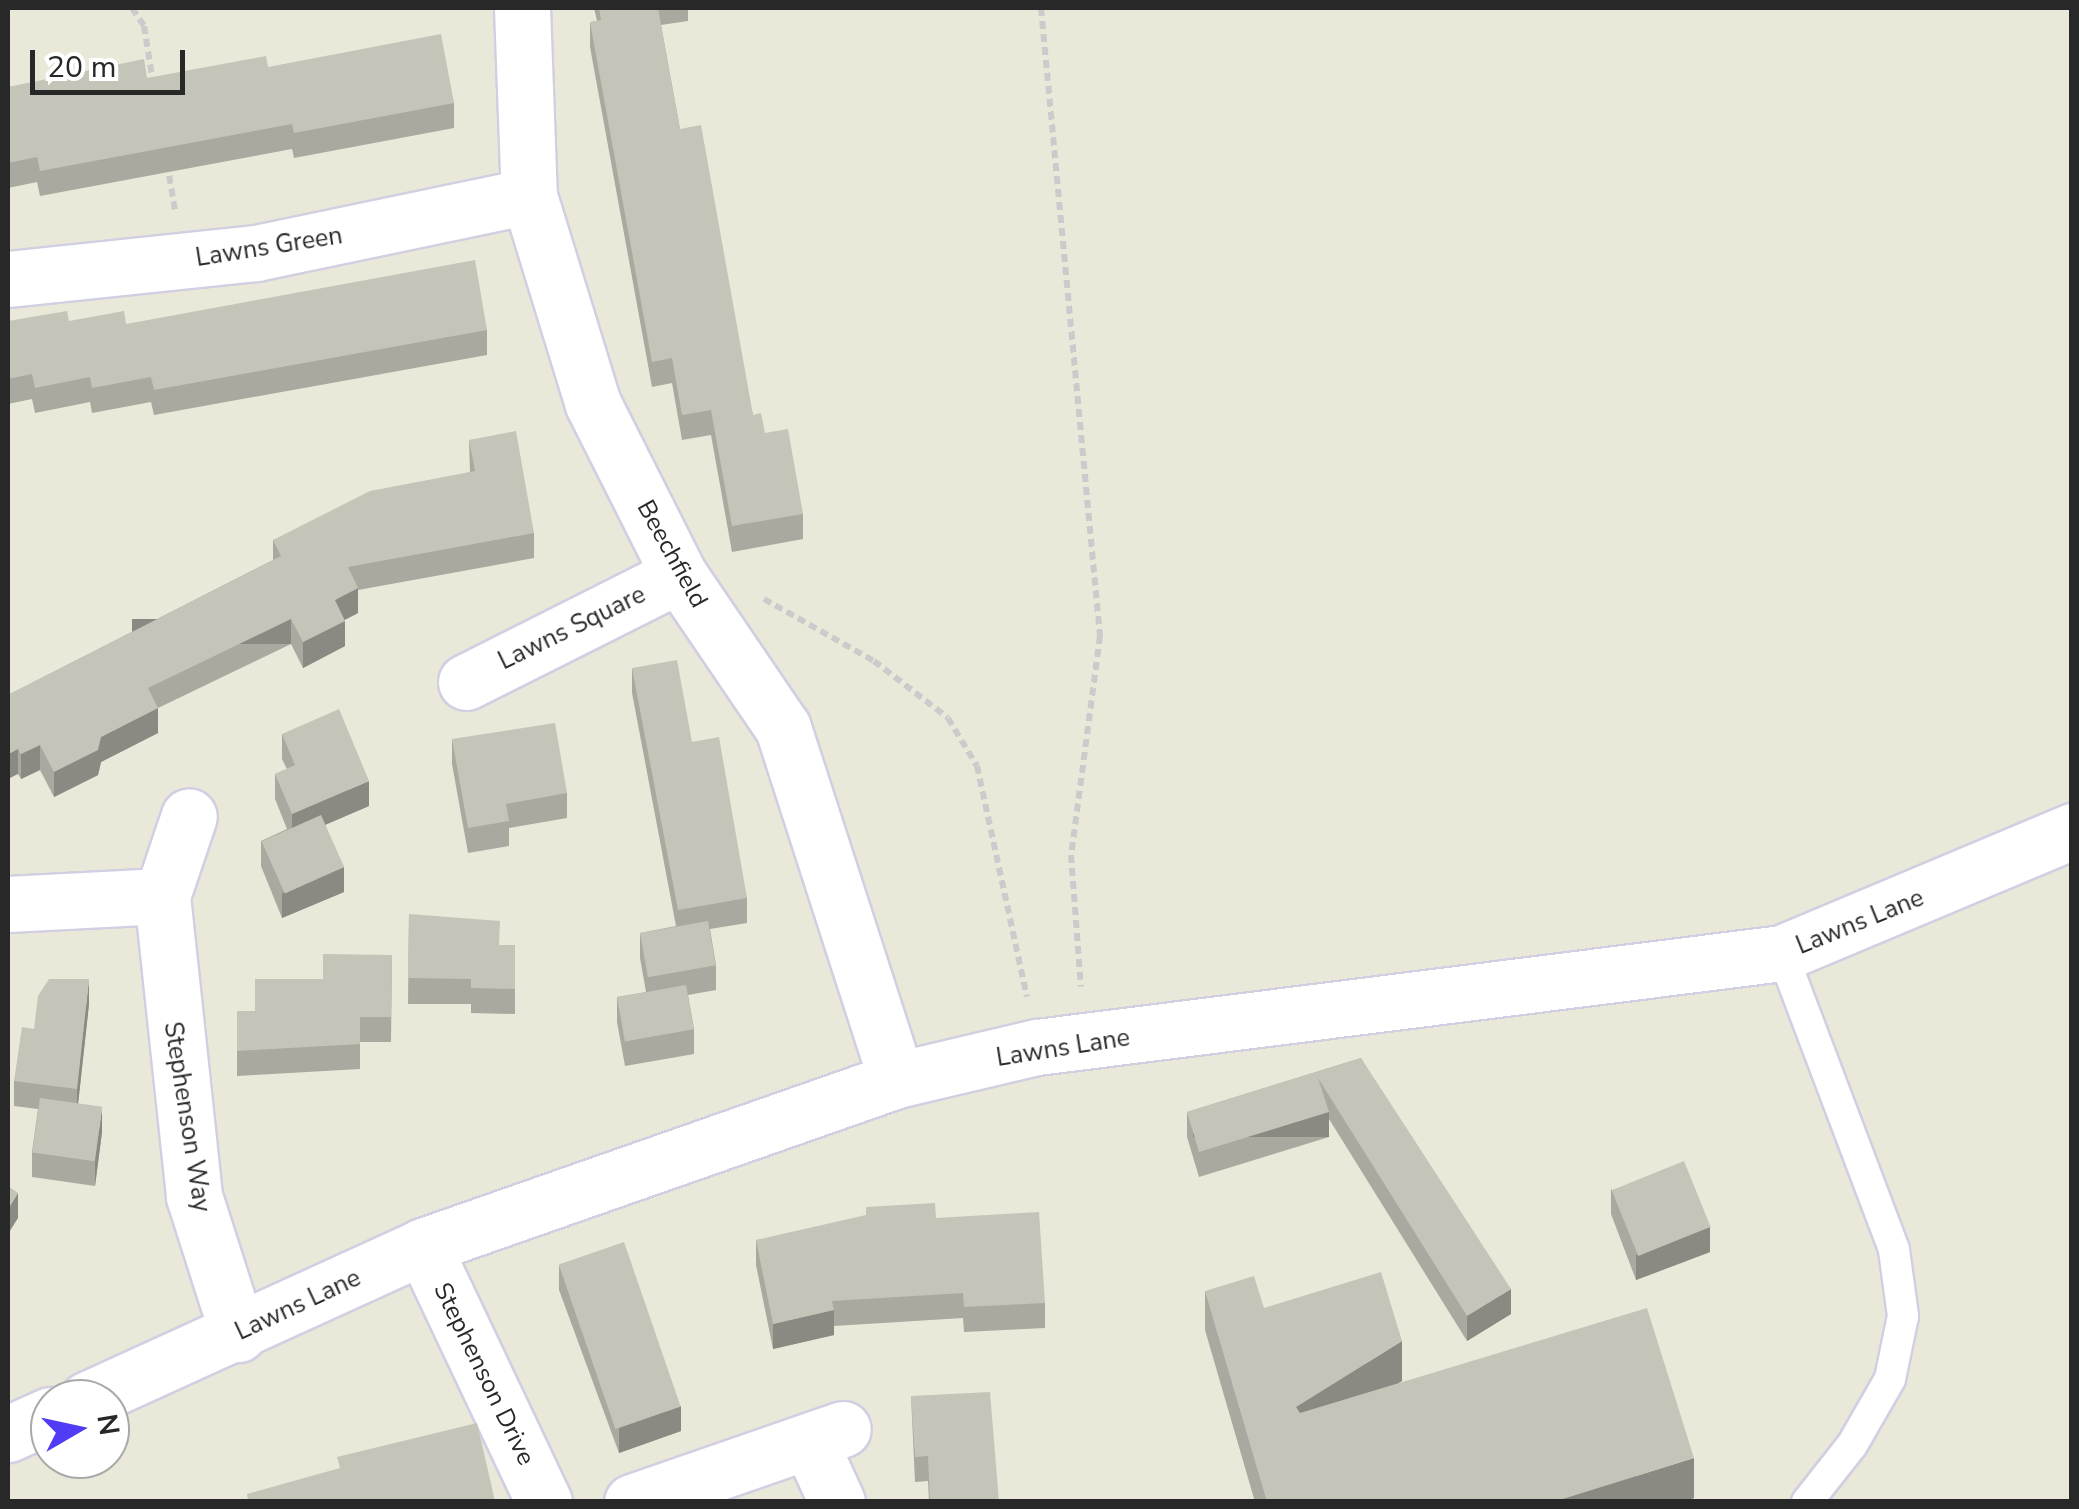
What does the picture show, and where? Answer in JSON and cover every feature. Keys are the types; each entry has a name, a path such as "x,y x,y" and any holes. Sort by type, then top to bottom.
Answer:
{"street":[{"name":"Beechfield","path":"522,8 529,196 593,404 679,576 783,728 896,1080"},
{"name":"Lawns Green","path":"8,279 256,253 529,196"},
{"name":"Lawns Square","path":"466,682 679,576"},
{"name":"Stephenson Way","path":"189,816 162,896 194,1196 238,1334"},
{"name":"Lawns Lane","path":"130,1381 422,1246 896,1080 1037,1047 1782,953 2072,831"},
{"path":"8,904 162,896"},
{"name":"Stephenson Drive","path":"422,1246 544,1502"},
{"path":"632,1502 826,1436 837,1502"}],"lane":[{"path":"1782,953 1894,1250 1903,1316 1890,1379 1852,1445 1806,1502"}],"path":[{"path":"132,8 144,26 157,104"},
{"path":"1041,8 1100,636 1071,854 1078,972 1092,1042"},
{"path":"164,143 184,261"},
{"path":"749,588 874,661 948,718 977,766 1037,1047"}],"building":[{"path":"599,8 658,8 680,129 701,125 753,415 761,413 765,433 788,429 803,514 732,526 711,410 682,415 672,358 652,362 590,22 601,20"},
{"path":"441,34 454,103 294,133 292,124 40,171 37,157 8,163 8,87 144,59 147,78 266,56 268,67"},
{"path":"475,260 487,330 154,390 151,377 92,388 90,377 35,388 32,374 8,379 8,321 67,311 69,321 124,311 126,324"},
{"path":"516,431 534,533 348,567 358,588 335,600 345,621 303,642 291,619 148,688 158,708 101,737 98,750 54,772 40,745 21,754 18,749 8,754 8,695 281,556 273,540 370,491 475,471 469,440"},
{"path":"677,660 692,742 719,737 747,898 678,910 632,668"},
{"path":"339,709 369,781 292,814 275,774 295,765 282,734"},
{"path":"555,723 567,793 506,804 509,821 468,828 452,739"},
{"path":"321,815 344,867 285,894 262,841"},
{"path":"409,914 500,921 499,945 515,945 515,989 471,988 471,979 408,978"},
{"path":"708,921 716,965 648,977 640,933"},
{"path":"323,954 392,955 391,1017 360,1017 360,1044 237,1051 237,1011 255,1011 255,979 323,979"},
{"path":"49,979 89,979 77,1089 14,1081 22,1027 34,1029 38,996"},
{"path":"686,985 694,1029 625,1041 617,997"},
{"path":"1361,1058 1511,1289 1467,1316 1318,1078 1329,1112 1199,1152 1187,1112"},
{"path":"40,1098 102,1107 95,1161 32,1152"},
{"path":"1684,1161 1711,1227 1638,1256 1612,1190"},
{"path":"8,1186 18,1193 8,1209"},
{"path":"935,1203 936,1218 1039,1212 1045,1303 964,1307 963,1293 832,1301 834,1310 773,1324 756,1240 866,1215 866,1207"},
{"path":"624,1242 681,1407 615,1429 559,1264"},
{"path":"1381,1272 1402,1341 1296,1407 1300,1413 1647,1308 1694,1458 1553,1502 1267,1502 1205,1291 1254,1276 1264,1308"},
{"path":"990,1392 999,1502 930,1502 928,1456 915,1457 911,1396"},
{"path":"477,1423 495,1501 247,1502 247,1494 340,1468 337,1457"}]}
